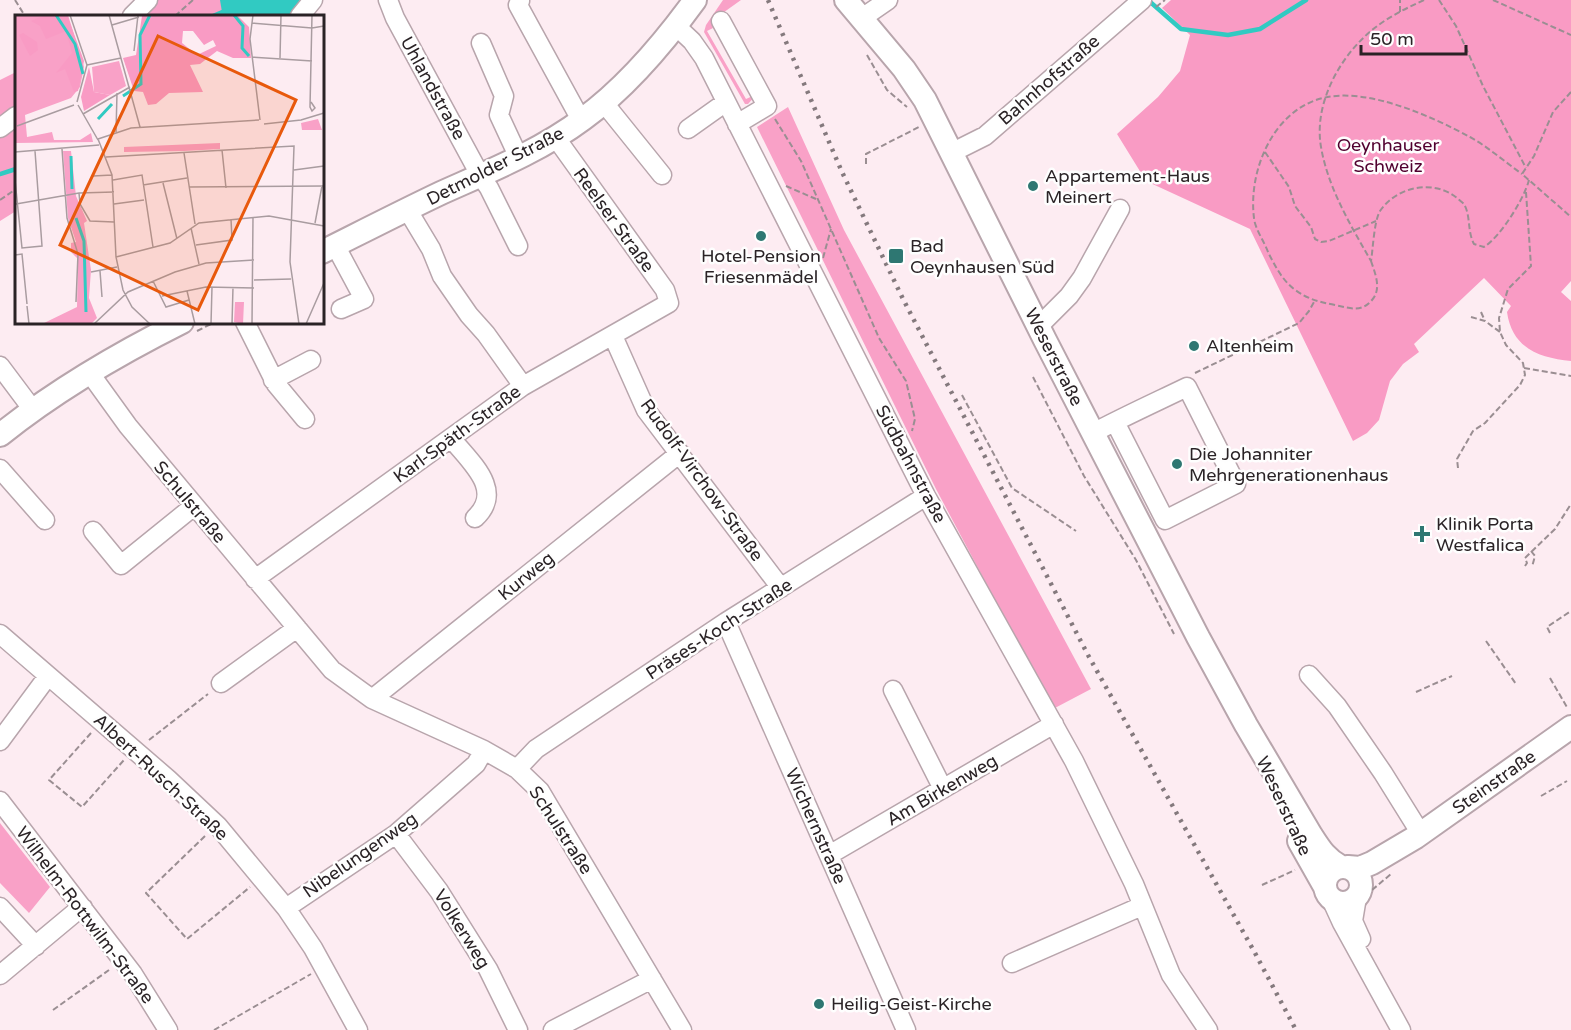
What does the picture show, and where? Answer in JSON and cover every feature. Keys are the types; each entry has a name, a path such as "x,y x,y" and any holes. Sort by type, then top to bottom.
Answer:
{"main road":[{"name":"Detmolder Straße","path":"329,248 407,209 519,158 556,138 604,103 676,26 695,0"},
{"name":"Weserstraße","path":"846,0 904,69 925,100 1038,327 1246,725 1322,853 1331,862 1345,867"},
{"path":"0,435 88,372 171,325"},
{"name":"Steinstraße","path":"1362,893 1368,879 1418,835 1570,718"},
{"name":"Weserstraße","path":"1246,725 1299,840 1328,893"},
{"name":"Steinstraße","path":"1345,867 1360,868 1372,863 1418,835"},
{"path":"1345,867 1353,870 1360,879 1362,893 1347,903 1342,903 1328,893 1327,876 1331,871 1345,867"}],"street":[{"path":"133,15 148,0"},
{"path":"301,15 313,0"},
{"name":"Uhlandstraße","path":"388,0 395,18 480,176 489,188 518,246"},
{"path":"862,18 888,0"},
{"path":"520,1 518,5 576,111 583,119"},
{"name":"Bahnhofstraße","path":"951,153 985,136 1140,2"},
{"path":"721,21 767,106 737,124"},
{"name":"Südbahnstraße","path":"676,26 692,41 704,58 926,496 1074,760 1129,874 1171,975 1208,1030"},
{"path":"481,43 504,96 499,115 519,158"},
{"path":"688,129 726,102"},
{"path":"604,103 662,175"},
{"path":"0,128 15,117"},
{"name":"Reelser Straße","path":"556,138 665,290 669,303"},
{"path":"407,209 431,249 442,276 523,386"},
{"path":"1038,327 1069,296 1082,278 1120,209"},
{"path":"329,248 364,299 341,309"},
{"name":"Karl-Späth-Straße","path":"255,579 523,386 669,303"},
{"path":"246,324 273,380 305,419"},
{"name":"Rudolf-Virchow-Straße","path":"613,336 646,410 781,588"},
{"path":"273,380 311,360"},
{"path":"0,366 33,410"},
{"name":"Schulstraße","path":"88,372 128,426 332,670 372,699 484,750 517,769 540,791 682,1030"},
{"path":"1093,433 1115,422 1187,387 1236,484 1165,520 1115,422"},
{"path":"451,438 485,482 487,503 484,510 475,518"},
{"name":"Kurweg","path":"372,699 680,453"},
{"path":"0,469 45,520"},
{"name":"Präses-Koch-Straße","path":"517,769 536,748 726,622 926,496"},
{"path":"93,531 122,565 194,506"},
{"name":"Wichernstraße","path":"726,622 906,1030"},
{"path":"221,683 297,628"},
{"name":"Albert-Rusch-Straße","path":"0,634 168,779 218,826 286,908 313,948 358,1030"},
{"path":"1309,675 1337,706 1383,773 1418,835"},
{"path":"0,741 48,676"},
{"path":"893,690 943,789"},
{"name":"Am Birkenweg","path":"829,855 1054,724"},
{"name":"Nibelungenweg","path":"286,908 396,834 476,764 484,750"},
{"name":"Wilhelm-Rottwilm-Straße","path":"0,801 133,974 168,1030"},
{"name":"Volkerweg","path":"396,834 439,891 488,969 518,1030"},
{"name":"Weserstraße","path":"1328,893 1347,932 1402,1030"},
{"name":"Weserstraße","path":"1362,893 1354,908 1353,921 1402,1030"},
{"path":"1012,963 1142,906"},
{"path":"0,907 36,946"},
{"path":"0,975 83,908"},
{"path":"553,1030 652,979"}],"path":[{"path":"15,0 24,15"},
{"path":"176,15 193,0"},
{"path":"1400,0 1400,12"},
{"path":"1424,0 1378,26 1353,50 1324,98 1320,146 1333,187 1353,230 1371,261 1377,279 1375,296 1360,309 1315,300 1304,296 1292,287 1275,265 1254,221 1253,188 1257,172 1272,137 1283,123 1304,104 1324,98 1348,96 1379,100 1426,117 1472,138 1522,174 1571,217"},
{"path":"1438,0 1456,26 1483,86 1527,168"},
{"path":"1493,0 1571,35"},
{"path":"1522,174 1553,112 1571,92"},
{"path":"767,106 801,161 879,338 906,381 915,418 906,456"},
{"path":"866,164 866,154 922,125"},
{"path":"1265,152 1289,187 1295,206 1311,227 1314,239 1321,242 1329,241 1377,220"},
{"path":"764,176 818,199"},
{"path":"1458,468 1457,459 1473,431 1485,423 1520,385 1525,375 1523,363 1506,345 1500,332 1499,318 1508,289 1531,266 1526,192 1529,180"},
{"path":"1371,261 1378,213 1390,200 1416,188 1430,186 1449,191 1464,204 1469,234 1474,244 1484,246 1492,241 1526,192"},
{"path":"0,200 15,190"},
{"path":"817,281 831,229"},
{"path":"1187,387 1191,375 1299,323 1315,300"},
{"path":"1481,312 1485,321"},
{"path":"1471,317 1485,321 1500,332"},
{"path":"1524,368 1571,376"},
{"path":"1033,377 1084,476 1136,560 1174,634"},
{"path":"962,395 1012,488 1076,531"},
{"path":"1525,566 1527,563 1525,558 1555,529 1571,504"},
{"path":"1532,551 1535,556 1533,567"},
{"path":"1550,633 1547,627 1571,611"},
{"path":"1486,641 1516,684"},
{"path":"1416,692 1452,676"},
{"path":"1550,678 1570,718"},
{"path":"145,744 221,683"},
{"path":"94,728 50,780 82,807 127,757"},
{"path":"1541,796 1567,781"},
{"path":"209,832 146,893 187,939 255,884"},
{"path":"1262,885 1297,869"},
{"path":"1362,893 1395,871"},
{"path":"53,1010 115,966"},
{"path":"214,1030 316,971"}],"shaded area":[{"path":"156,0 306,0 291,15 140,15"},
{"path":"723,0 741,0 720,15 712,25 713,28 707,31 746,99 757,94 748,104 745,104 704,32 706,25"},
{"path":"15,72 15,212 0,221 0,80"},
{"path":"788,107 844,230 1091,689 1053,709 936,489 757,127"},
{"path":"0,823 50,887 29,913 0,883"}],"green space":[{"name":"Oeynhauser Schweiz","path":"1171,0 1571,0 1571,281 1561,292 1571,301 1571,361 1538,354 1521,343 1510,324 1507,312 1511,306 1484,278 1414,344 1419,352 1403,364 1390,381 1379,420 1367,433 1353,441 1250,229 1146,181 1117,134 1158,97 1180,71 1190,35 1162,8"}],"water":[{"path":"220,0 304,0 290,15 224,15"}],"waterway":[{"path":"1148,0 1181,29 1228,35 1260,29 1306,0"},
{"path":"215,15 227,10"},
{"path":"0,174 15,169"}],"railway":[{"path":"768,0 842,172 903,299 1088,655 1296,1030"}],"place":[{"name":"Appartement-Haus Meinert","path":"1033,186"},
{"name":"Hotel-Pension Friesenmädel","path":"761,236"},
{"name":"Bad Oeynhausen Süd","path":"896,256"},
{"name":"Altenheim","path":"1194,346"},
{"name":"Die Johanniter Mehrgenerationenhaus","path":"1177,464"},
{"name":"Klinik Porta Westfalica","path":"1422,534"},
{"name":"Heilig-Geist-Kirche","path":"819,1004"}]}
